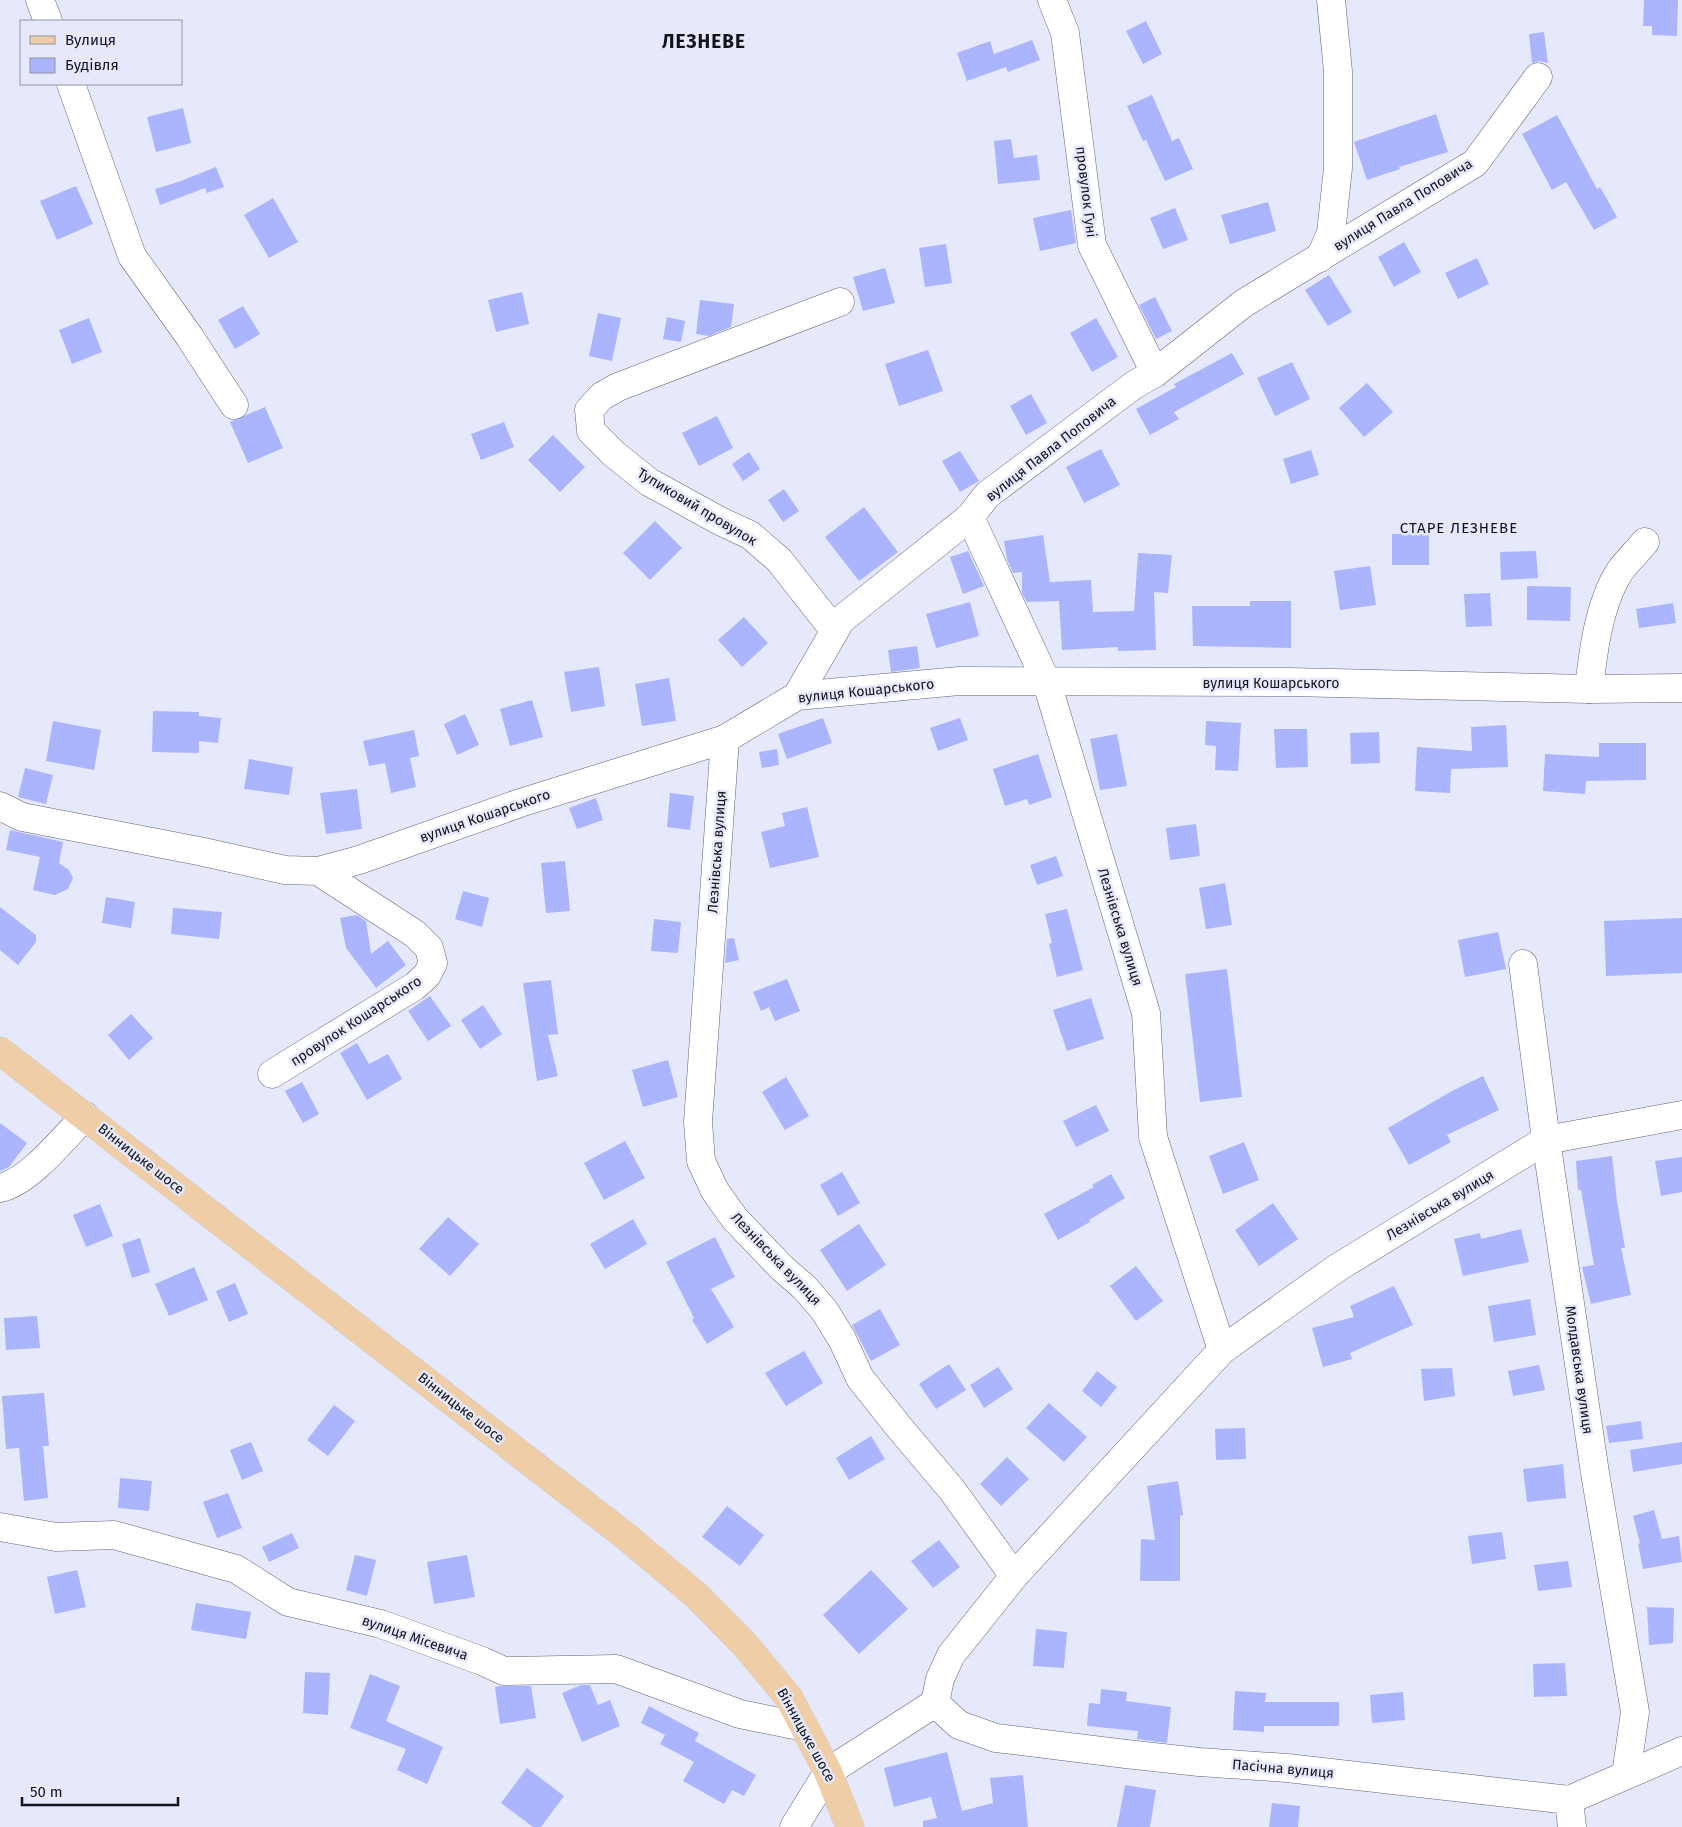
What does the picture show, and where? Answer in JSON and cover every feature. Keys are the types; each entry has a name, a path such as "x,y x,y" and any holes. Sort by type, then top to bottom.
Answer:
{"main road":[{"name":"Вінницьке шосе","path":"0,1051 624,1534 697,1596 746,1646 789,1698 828,1772 850,1827"}],"street":[{"path":"40,0 48,20"},
{"name":"провулок Гуні","path":"1052,0 1065,33 1092,245 1155,373"},
{"name":"вулиця Павла Поповича","path":"1320,258 1331,233 1338,168 1338,71 1330,0"},
{"name":"вулиця Павла Поповича","path":"797,696 841,620 970,517 987,495 1134,385 1155,373 1244,303 1475,163 1538,78"},
{"path":"71,85 132,256 189,336 234,405"},
{"name":"Тупиковий провулок","path":"834,630 779,560 750,535 720,521 649,482 614,454 591,431 589,410 602,396 618,387 840,302"},
{"name":"Лезнівська вулиця","path":"970,517 1047,682 1146,1013 1153,1136 1222,1350"},
{"path":"1589,689 1595,639 1609,594 1620,572 1645,542"},
{"name":"вулиця Кошарського","path":"0,806 22,817 199,851 285,870 318,871 358,860 520,803 725,739 797,696 959,681 1290,682 1589,689 1682,688"},
{"name":"Лезнівська вулиця","path":"725,739 698,1122 701,1161 715,1191 735,1219 782,1268 805,1288 824,1310 842,1339 860,1378 952,1490 1014,1576"},
{"name":"провулок Кошарського","path":"272,1074 415,986 427,976 433,963 429,948 415,934 318,871"},
{"name":"Молдавська вулиця","path":"1523,964 1546,1140 1594,1473 1635,1712 1626,1775"},
{"name":"Лезнівська вулиця","path":"935,1703 940,1679 951,1655 1014,1576 1222,1350 1337,1268 1546,1140 1682,1115"},
{"path":"0,1188 8,1187 32,1171 85,1116"},
{"name":"вулиця Місевича","path":"0,1527 56,1537 114,1536 236,1569 288,1602 381,1624 504,1671 616,1669 740,1714 804,1727"},
{"path":"794,1827 828,1772 935,1703"},
{"name":"Пасічна вулиця","path":"935,1703 959,1725 996,1738 1136,1756 1287,1768 1569,1800"},
{"path":"1572,1827 1569,1800 1682,1751"}],"building":[{"path":"1644,0 1678,0 1677,36 1652,35 1652,26 1643,26"},
{"path":"1146,21 1162,54 1143,64 1126,31"},
{"path":"1544,32 1548,63 1539,61 1532,63 1529,34"},
{"path":"1032,40 1040,60 1008,72 1006,67 967,81 957,53 990,41 994,54"},
{"path":"1152,95 1172,141 1179,138 1193,169 1165,181 1146,140 1143,141 1127,106"},
{"path":"183,108 191,143 156,152 147,117"},
{"path":"1436,114 1448,152 1399,167 1400,169 1367,180 1354,142"},
{"path":"1557,115 1597,189 1600,187 1617,217 1594,230 1566,182 1552,190 1522,134"},
{"path":"1011,139 1014,158 1037,155 1040,180 998,184 994,141"},
{"path":"216,167 224,187 207,193 205,188 160,205 155,189"},
{"path":"76,186 93,224 57,240 40,201"},
{"path":"273,198 298,242 269,258 244,215"},
{"path":"1268,202 1276,231 1230,244 1221,215"},
{"path":"1175,208 1188,240 1163,249 1150,218"},
{"path":"1071,210 1076,243 1040,251 1033,218"},
{"path":"1404,242 1421,272 1394,287 1378,257"},
{"path":"946,244 952,283 925,287 919,248"},
{"path":"1477,258 1489,284 1458,299 1445,273"},
{"path":"885,268 895,303 863,311 853,277"},
{"path":"1329,275 1352,312 1328,326 1305,290"},
{"path":"522,292 529,324 496,332 488,300"},
{"path":"1155,297 1172,331 1156,339 1139,305"},
{"path":"700,300 734,304 731,327 709,336 696,334"},
{"path":"243,306 260,334 235,349 218,320"},
{"path":"598,313 621,318 612,361 589,356"},
{"path":"667,317 685,321 681,342 663,339"},
{"path":"89,318 102,352 72,364 59,330"},
{"path":"1096,318 1118,357 1092,372 1070,333"},
{"path":"928,350 943,391 899,406 885,364"},
{"path":"1232,353 1244,374 1174,412 1179,419 1150,435 1136,409 1176,387 1174,384"},
{"path":"1292,362 1310,399 1275,416 1257,378"},
{"path":"1367,383 1393,412 1364,437 1339,408"},
{"path":"1031,394 1047,423 1026,435 1010,406"},
{"path":"265,407 283,448 248,463 230,422"},
{"path":"717,416 733,448 699,466 682,433"},
{"path":"504,422 514,447 481,460 471,434"},
{"path":"553,435 585,467 560,492 528,460"},
{"path":"1101,449 1120,485 1084,503 1066,467"},
{"path":"1311,450 1319,475 1291,484 1283,459"},
{"path":"960,451 979,481 960,492 942,461"},
{"path":"749,452 760,469 743,481 732,464"},
{"path":"784,489 799,511 783,522 768,500"},
{"path":"864,507 898,552 859,581 825,537"},
{"path":"655,521 682,548 650,580 623,553"},
{"path":"1392,534 1429,534 1429,565 1392,565"},
{"path":"1043,535 1050,582 1091,580 1093,612 1134,611 1138,553 1172,555 1168,593 1154,592 1156,650 1118,651 1118,647 1062,650 1059,601 1027,602 1022,593 1022,572 1013,573 1007,559 1004,541"},
{"path":"968,551 984,586 963,594 950,557"},
{"path":"1536,551 1538,578 1501,580 1500,552"},
{"path":"1370,566 1376,605 1340,610 1334,571"},
{"path":"1527,586 1571,587 1570,621 1527,620"},
{"path":"1490,593 1492,626 1466,627 1464,594"},
{"path":"1250,601 1291,601 1291,648 1193,646 1192,606 1250,606"},
{"path":"970,602 979,636 936,648 926,614"},
{"path":"1673,603 1676,623 1639,628 1636,609"},
{"path":"744,617 768,643 742,667 718,640"},
{"path":"917,646 920,668 891,672 888,650"},
{"path":"599,667 605,706 571,712 564,672"},
{"path":"669,678 676,721 642,726 635,684"},
{"path":"532,700 543,737 510,746 500,709"},
{"path":"153,711 199,712 199,716 221,718 218,743 199,741 199,753 152,752"},
{"path":"465,714 479,745 457,755 444,724"},
{"path":"823,718 832,743 787,759 778,734"},
{"path":"960,718 968,740 938,751 930,728"},
{"path":"53,721 101,730 94,770 46,761"},
{"path":"1206,721 1241,723 1238,771 1215,770 1216,746 1205,745"},
{"path":"1506,725 1508,767 1451,769 1450,793 1415,791 1417,747 1472,751 1471,727"},
{"path":"1274,729 1307,729 1308,767 1276,768"},
{"path":"414,730 419,756 410,758 416,787 391,793 385,763 369,766 363,741"},
{"path":"1379,732 1380,763 1351,764 1350,733"},
{"path":"1117,734 1127,786 1100,790 1090,739"},
{"path":"1599,743 1646,743 1646,780 1586,781 1585,794 1543,791 1545,754 1599,757"},
{"path":"777,749 779,765 762,768 759,752"},
{"path":"1038,754 1052,797 1029,805 1027,799 1005,806 993,769"},
{"path":"249,759 293,767 289,795 244,789"},
{"path":"25,768 53,775 46,804 18,797"},
{"path":"357,789 362,829 326,834 320,793"},
{"path":"670,793 694,796 690,830 667,827"},
{"path":"596,798 603,820 577,829 569,808"},
{"path":"807,807 819,857 770,868 761,832 785,826 782,813"},
{"path":"1196,824 1200,856 1170,860 1166,828"},
{"path":"10,830 63,842 59,863 69,870 73,878 68,889 55,895 33,890 40,857 6,850"},
{"path":"1056,856 1063,876 1037,885 1030,865"},
{"path":"565,861 570,911 546,913 541,863"},
{"path":"1225,883 1232,925 1206,929 1199,888"},
{"path":"463,891 489,898 482,927 455,919"},
{"path":"106,897 135,902 131,928 102,923"},
{"path":"0,907 36,935 36,942 18,965 0,950"},
{"path":"173,908 222,912 219,939 171,934"},
{"path":"1067,909 1083,970 1057,977 1049,944 1052,943 1045,914"},
{"path":"357,915 366,921 371,954 388,941 406,965 377,987 377,989 346,948 340,918"},
{"path":"1682,918 1682,973 1606,976 1604,921"},
{"path":"654,919 681,922 678,953 651,951"},
{"path":"1498,932 1506,969 1465,977 1458,940"},
{"path":"734,938 739,960 725,963 727,939"},
{"path":"1227,969 1242,1097 1200,1102 1185,974"},
{"path":"787,979 800,1011 775,1021 769,1007 761,1011 753,992"},
{"path":"551,980 558,1034 548,1035 558,1076 537,1081 523,983"},
{"path":"430,996 451,1026 428,1041 408,1011"},
{"path":"1091,998 1104,1039 1067,1051 1053,1010"},
{"path":"483,1005 502,1034 480,1049 461,1020"},
{"path":"131,1014 153,1038 129,1060 108,1035"},
{"path":"357,1043 369,1064 388,1054 402,1079 367,1100 340,1053"},
{"path":"668,1060 678,1097 643,1107 632,1070"},
{"path":"1483,1076 1499,1110 1447,1135 1451,1142 1409,1165 1388,1128 1452,1091"},
{"path":"786,1077 809,1116 785,1130 762,1092"},
{"path":"302,1082 319,1114 303,1123 285,1091"},
{"path":"1096,1105 1109,1131 1076,1147 1063,1121"},
{"path":"0,1123 27,1143 9,1167 0,1171"},
{"path":"625,1141 645,1178 604,1200 584,1163"},
{"path":"1244,1142 1259,1180 1223,1194 1209,1156"},
{"path":"1612,1156 1625,1248 1621,1248 1631,1295 1591,1304 1582,1267 1594,1265 1581,1190 1578,1190 1576,1161"},
{"path":"1682,1157 1682,1192 1661,1196 1655,1161"},
{"path":"842,1172 860,1203 838,1216 820,1185"},
{"path":"1111,1174 1125,1198 1089,1220 1090,1222 1058,1240 1044,1214 1094,1187 1092,1185"},
{"path":"1273,1203 1298,1239 1259,1266 1235,1230"},
{"path":"100,1204 113,1236 86,1247 73,1215"},
{"path":"448,1217 479,1244 450,1276 419,1249"},
{"path":"633,1219 647,1244 605,1269 590,1244"},
{"path":"859,1224 886,1265 847,1291 820,1250"},
{"path":"1521,1229 1529,1262 1463,1276 1454,1239 1480,1233 1481,1239"},
{"path":"715,1237 735,1277 711,1289 734,1327 707,1344 692,1320 694,1318 666,1262"},
{"path":"140,1238 150,1272 132,1278 122,1244"},
{"path":"1136,1266 1163,1301 1136,1321 1110,1286"},
{"path":"194,1267 208,1300 169,1316 155,1284"},
{"path":"235,1283 248,1314 229,1322 216,1291"},
{"path":"1394,1286 1413,1325 1350,1353 1352,1359 1323,1367 1312,1328 1354,1317 1350,1306"},
{"path":"1530,1299 1536,1335 1494,1342 1488,1306"},
{"path":"880,1309 900,1345 871,1361 852,1325"},
{"path":"37,1316 40,1348 6,1350 4,1318"},
{"path":"804,1351 823,1383 786,1406 765,1373"},
{"path":"949,1364 966,1390 936,1409 919,1384"},
{"path":"1539,1365 1545,1390 1513,1396 1508,1371"},
{"path":"998,1367 1013,1389 984,1408 970,1385"},
{"path":"1452,1368 1455,1396 1424,1401 1421,1369"},
{"path":"1097,1371 1117,1387 1101,1407 1082,1391"},
{"path":"44,1393 49,1446 43,1446 48,1498 24,1501 19,1448 6,1449 2,1396"},
{"path":"1049,1403 1087,1437 1064,1462 1026,1428"},
{"path":"334,1405 355,1421 328,1456 307,1440"},
{"path":"1641,1421 1643,1439 1609,1443 1606,1426"},
{"path":"1245,1428 1246,1459 1216,1460 1215,1429"},
{"path":"871,1436 885,1459 849,1480 836,1458"},
{"path":"251,1442 263,1471 242,1480 230,1450"},
{"path":"1682,1442 1682,1464 1633,1472 1630,1450"},
{"path":"1007,1457 1029,1479 1001,1506 980,1484"},
{"path":"1563,1464 1566,1498 1527,1502 1523,1469"},
{"path":"120,1478 152,1481 149,1511 118,1508"},
{"path":"1178,1481 1183,1515 1180,1516 1180,1581 1140,1581 1141,1539 1155,1540 1147,1486"},
{"path":"228,1493 242,1528 217,1538 203,1502"},
{"path":"727,1506 764,1535 740,1566 702,1537"},
{"path":"1654,1510 1662,1539 1679,1536 1682,1562 1643,1569 1638,1544 1640,1543 1633,1516"},
{"path":"1502,1532 1506,1559 1472,1564 1468,1536"},
{"path":"292,1533 299,1548 269,1562 262,1547"},
{"path":"939,1540 960,1567 933,1588 911,1561"},
{"path":"355,1555 376,1560 367,1596 346,1590"},
{"path":"467,1555 475,1597 434,1604 427,1562"},
{"path":"1568,1561 1572,1587 1538,1591 1534,1565"},
{"path":"77,1570 86,1607 55,1614 47,1577"},
{"path":"871,1570 908,1609 859,1654 823,1615"},
{"path":"196,1603 251,1612 246,1639 191,1630"},
{"path":"1647,1607 1674,1608 1673,1643 1649,1645"},
{"path":"1036,1629 1067,1632 1064,1668 1033,1666"},
{"path":"1565,1663 1567,1696 1534,1697 1533,1664"},
{"path":"305,1672 330,1673 328,1715 303,1713"},
{"path":"370,1674 400,1686 386,1721 443,1747 427,1784 397,1770 406,1749 350,1728"},
{"path":"581,1685 590,1685 598,1705 610,1700 620,1726 582,1742 562,1693"},
{"path":"531,1686 536,1718 500,1724 495,1687"},
{"path":"1101,1689 1127,1692 1126,1701 1171,1707 1167,1743 1137,1739 1138,1731 1087,1726 1089,1703 1100,1704"},
{"path":"1235,1691 1266,1693 1265,1702 1339,1702 1339,1726 1264,1726 1264,1732 1233,1730"},
{"path":"1403,1692 1405,1720 1372,1723 1370,1695"},
{"path":"649,1706 699,1733 695,1741 756,1775 744,1796 732,1790 724,1804 683,1781 694,1762 660,1744 665,1735 641,1723"},
{"path":"947,1752 962,1811 993,1803 990,1778 1023,1775 1028,1827 923,1827 923,1821 937,1818 931,1797 894,1807 884,1768"},
{"path":"527,1768 564,1796 541,1827 533,1827 501,1803"},
{"path":"1125,1785 1156,1790 1150,1827 1117,1827"},
{"path":"1272,1803 1300,1806 1298,1827 1269,1827"}],"district":[{"name":"ЛЕЗНЕВЕ","path":"704,41"},
{"name":"СТАРЕ ЛЕЗНЕВЕ","path":"1459,528"}]}
